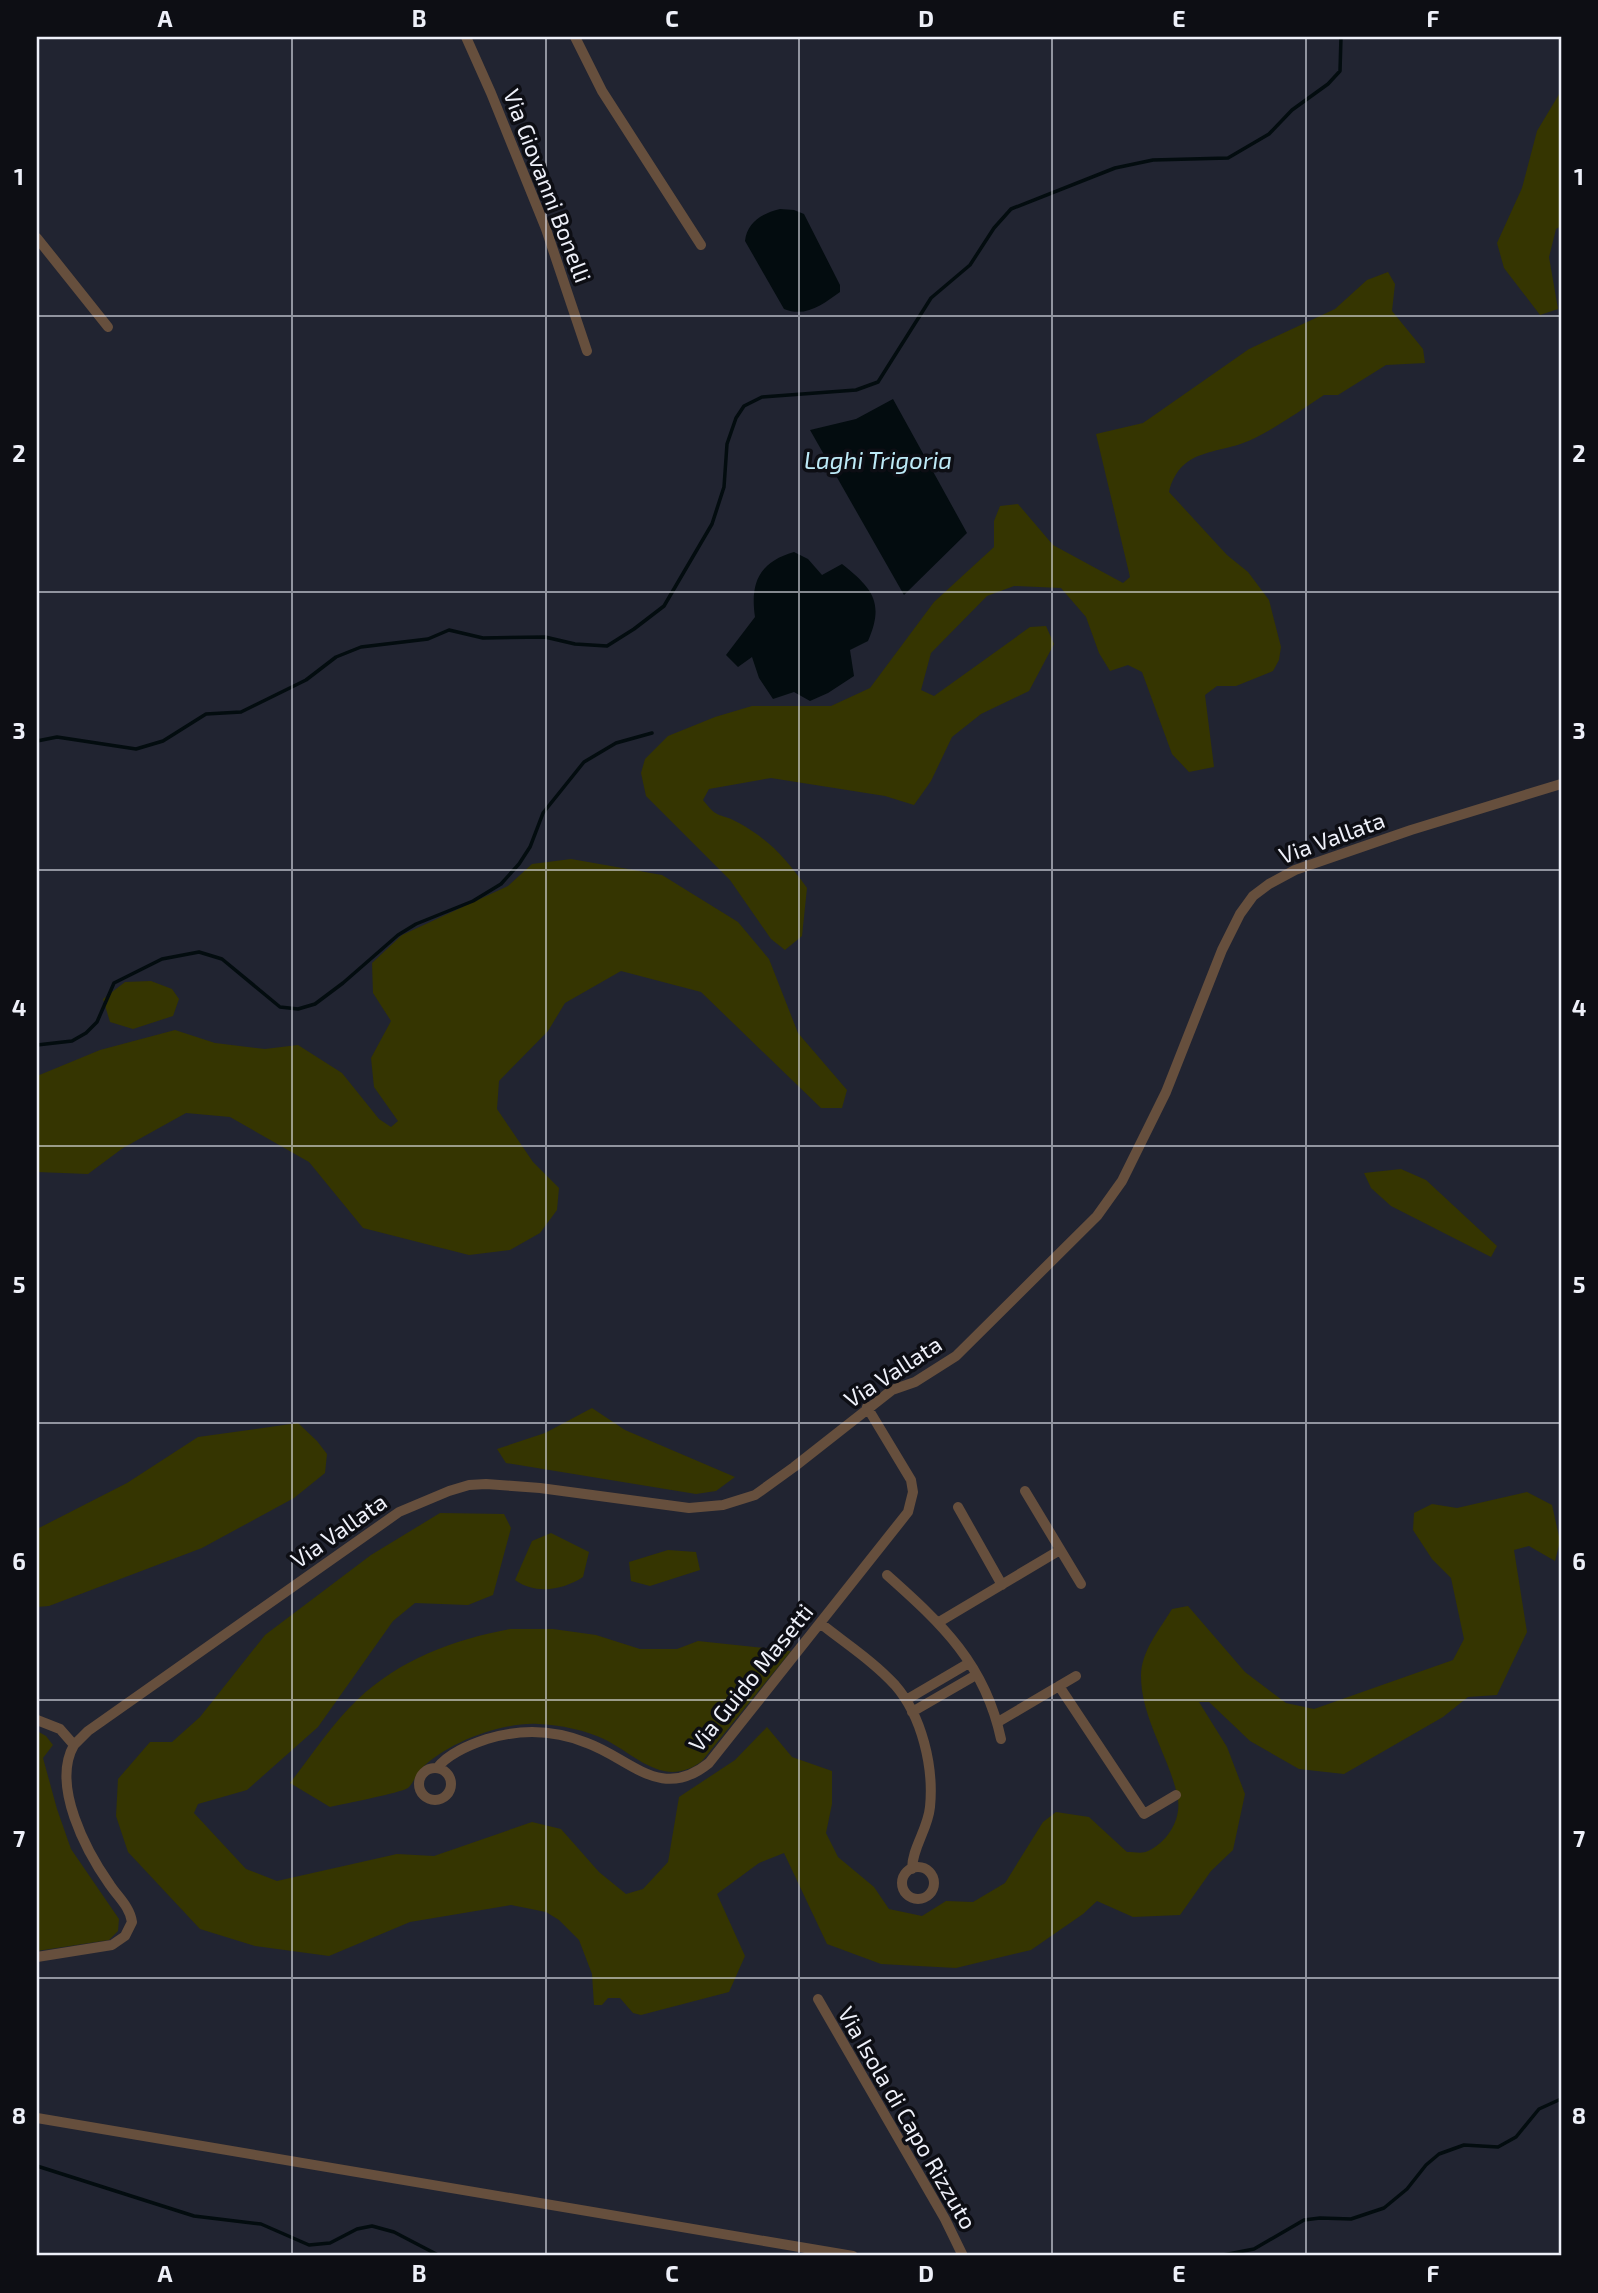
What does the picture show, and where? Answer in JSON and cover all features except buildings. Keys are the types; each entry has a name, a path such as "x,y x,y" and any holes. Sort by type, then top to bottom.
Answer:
{"street":[{"name":"Via Giovanni Bonelli","path":"466,37 546,229 587,351"},
{"path":"575,37 602,91 701,245"},
{"path":"37,238 107,327"},
{"name":"Via Vallata","path":"74,1745 88,1731 399,1512 426,1499 468,1485 486,1484 540,1488 689,1508 723,1505 755,1495 794,1468 892,1390 923,1378 956,1356 1104,1208 1127,1172 1174,1076 1222,950 1244,906 1256,893 1295,870 1561,784"},
{"name":"Via Guido Masetti","path":"437,1768 448,1757 484,1740 540,1732 586,1742 650,1776 671,1779 692,1774 715,1757 908,1512 912,1502 911,1480 905,1466 867,1408"},
{"path":"1025,1491 1080,1584"},
{"path":"958,1507 1002,1585"},
{"path":"939,1622 1060,1550"},
{"path":"887,1575 939,1622 956,1642 987,1695 998,1722 1001,1739"},
{"path":"820,1623 886,1676 906,1700 912,1712 926,1753 930,1797 928,1819 912,1859 912,1869"},
{"path":"906,1700 969,1663"},
{"path":"912,1712 976,1675"},
{"path":"998,1722 1076,1676"},
{"path":"1059,1686 1144,1814 1176,1795"},
{"path":"37,1720 60,1729 74,1745 68,1758 67,1772 74,1814 86,1846 130,1912 131,1925 123,1938 112,1945 37,1957"},
{"name":"Via Isola di Capo Rizzuto","path":"818,1999 945,2219 963,2256"},
{"path":"37,2118 853,2256"}],"shaded area":[{"path":"1561,91 1561,226 1556,229 1549,257 1558,309 1540,315 1504,268 1497,243 1522,188 1537,131"},
{"path":"1388,272 1395,284 1392,311 1423,349 1425,363 1386,365 1338,395 1324,395 1255,438 1192,459 1175,477 1169,492 1227,555 1248,572 1269,600 1281,647 1279,660 1273,671 1236,686 1217,686 1205,695 1214,767 1189,772 1172,754 1142,672 1128,665 1110,671 1099,653 1086,617 1061,588 1014,586 987,596 931,653 921,690 934,696 1030,627 1046,626 1054,644 1029,691 981,714 952,737 931,781 914,805 885,796 771,778 709,789 703,800 708,807 716,814 750,830 769,844 785,859 807,888 802,936 785,950 771,939 730,880 646,796 641,773 645,759 668,736 715,717 752,706 831,706 870,688 934,602 994,547 994,521 1000,506 1018,504 1053,545 1123,583 1130,577 1096,434 1143,423 1249,349 1335,309 1367,280"},
{"path":"571,859 662,875 738,922 769,959 798,1033 847,1090 842,1108 821,1108 701,992 621,971 565,1003 548,1031 499,1081 497,1109 533,1162 559,1188 557,1210 540,1233 510,1250 469,1255 363,1228 309,1162 230,1117 186,1113 123,1148 88,1174 37,1172 37,1076 100,1050 175,1030 215,1043 265,1049 298,1045 342,1073 379,1119 391,1127 398,1121 374,1087 371,1058 391,1021 373,993 372,963 402,935 508,886 532,864"},
{"path":"151,981 172,989 179,999 173,1016 133,1029 110,1022 103,999 125,982"},
{"path":"1401,1169 1426,1180 1497,1246 1491,1257 1391,1206 1371,1188 1364,1173"},
{"path":"592,1408 625,1430 735,1477 716,1491 696,1494 506,1463 497,1449 545,1433"},
{"path":"298,1423 327,1454 325,1473 294,1498 202,1548 49,1606 37,1607 37,1529 127,1483 198,1437"},
{"path":"1527,1492 1552,1505 1560,1541 1555,1561 1529,1546 1514,1550 1527,1632 1497,1695 1468,1697 1443,1717 1344,1774 1299,1769 1250,1741 1209,1702 1199,1702 1227,1747 1245,1794 1233,1850 1211,1871 1180,1915 1133,1917 1097,1901 1031,1950 956,1968 881,1964 827,1944 784,1853 759,1863 717,1894 745,1956 729,1992 641,2015 633,2013 620,1998 608,1998 602,2005 594,2005 592,1974 579,1940 559,1920 546,1912 511,1905 410,1922 329,1956 255,1946 200,1929 128,1852 116,1816 118,1779 150,1742 172,1742 200,1717 265,1635 371,1555 440,1513 504,1514 511,1528 493,1595 468,1605 415,1603 393,1621 318,1727 247,1790 198,1804 194,1813 246,1869 277,1881 397,1854 434,1856 532,1822 561,1829 599,1872 626,1894 643,1889 668,1862 679,1797 735,1760 767,1727 792,1757 832,1771 832,1804 826,1833 838,1857 874,1887 889,1909 922,1916 946,1901 973,1902 1005,1883 1043,1822 1056,1812 1089,1817 1127,1852 1146,1852 1156,1847 1168,1835 1178,1811 1177,1794 1145,1706 1141,1676 1148,1649 1172,1609 1188,1606 1245,1672 1286,1703 1314,1709 1453,1660 1464,1639 1451,1578 1432,1559 1413,1530 1414,1513 1432,1504 1457,1508"},
{"path":"551,1533 589,1552 583,1577 567,1585 549,1589 532,1588 515,1580 532,1541"},
{"path":"668,1550 696,1552 700,1570 650,1586 631,1581 629,1562"},
{"path":"510,1629 553,1629 596,1635 640,1649 677,1649 698,1641 791,1651 702,1761 689,1769 664,1771 640,1761 598,1736 555,1726 523,1724 475,1736 444,1751 420,1770 408,1788 394,1793 330,1807 290,1783 348,1709 391,1673 448,1645"},
{"path":"37,1731 46,1736 53,1745 43,1758 71,1849 119,1919 118,1931 109,1940 37,1951"}],"water":[{"path":"780,209 804,214 840,285 840,292 807,311 784,309 745,241 746,234 757,219"},
{"name":"Laghi Trigoria","path":"893,399 967,533 904,595 810,430 856,419"},
{"path":"794,552 808,559 822,575 842,564 868,589 875,606 873,627 868,641 850,650 854,676 810,701 794,692 773,699 759,678 752,657 738,667 726,655 755,617 756,584 765,568 782,556"}],"waterway":[{"path":"37,741 57,737 136,749 163,741 206,714 241,712 306,680 336,657 361,647 428,639 449,630 483,638 545,637 575,644 607,646 664,606 712,524 724,487 727,444 736,418 744,406 762,397 856,390 878,382 931,298 970,265 994,228 1011,209 1115,168 1153,160 1228,158 1269,134 1292,110 1328,84 1340,71 1341,37"},
{"path":"37,1045 72,1041 86,1033 97,1022 114,983 162,959 199,952 222,959 280,1007 298,1009 315,1004 398,935 416,924 473,901 501,884 530,847 543,813 584,762 616,743 652,733"},
{"path":"1218,2256 1254,2249 1304,2220 1351,2219 1384,2208 1407,2189 1426,2165 1439,2154 1464,2145 1498,2147 1516,2137 1539,2109 1561,2099"},
{"path":"37,2166 194,2216 261,2224 309,2245 330,2243 357,2229 372,2226 394,2232 440,2256"}]}
